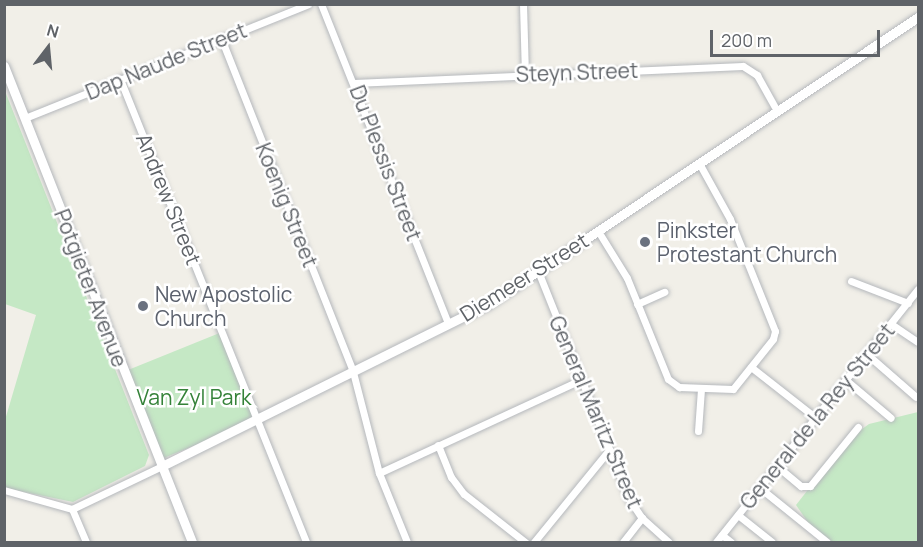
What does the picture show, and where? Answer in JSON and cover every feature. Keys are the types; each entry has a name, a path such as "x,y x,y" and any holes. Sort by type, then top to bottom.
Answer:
{"street":[{"name":"Dap Naude Street","path":"25,118 308,4"},
{"name":"Du Plessis Street","path":"321,4 448,323"},
{"path":"523,4 525,74"},
{"name":"Diemeer Street","path":"72,509 480,309 777,111 822,86 918,17"},
{"name":"Koenig Street","path":"221,38 353,372 379,473 407,543"},
{"name":"Potgieter Avenue","path":"4,66 192,543"},
{"name":"Steyn Street","path":"354,83 743,66 757,75 777,111"},
{"name":"Andrew Street","path":"120,79 306,543"},
{"path":"598,231 625,274 668,379 679,387 733,389 773,339 774,328 730,219 699,163"},
{"name":"General Maritz Street","path":"538,271 629,499 642,518 669,543"},
{"path":"851,281 908,303"},
{"name":"General de la Rey Street","path":"716,543 869,356 918,290"},
{"path":"637,304 664,292"},
{"path":"891,324 918,342"},
{"path":"869,356 916,397"},
{"path":"751,367 816,418"},
{"path":"379,473 580,380"},
{"path":"847,381 891,418"},
{"path":"698,431 701,389"},
{"path":"778,467 801,486 810,486 858,427"},
{"path":"438,445 459,489 525,543"},
{"path":"534,543 609,450"},
{"path":"760,488 827,543"},
{"path":"4,490 72,509 86,543"},
{"path":"738,515 772,543"},
{"path":"623,543 642,518"},
{"path":"722,535 730,543"}],"green space":[{"path":"5,91 149,455 145,466 73,502 5,488 5,420 36,315 5,304"},
{"name":"Van Zyl Park","path":"222,332 258,420 159,460 124,372"},
{"path":"918,412 918,542 828,542 816,534 796,505 847,440 869,424"}],"place":[{"name":"Pinkster Protestant Church","path":"645,242"},
{"name":"New Apostolic Church","path":"143,306"}]}
